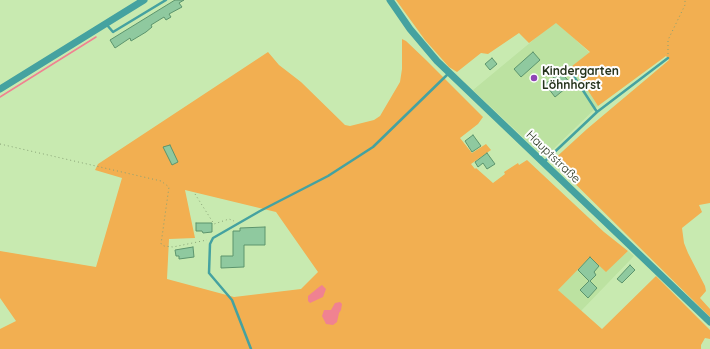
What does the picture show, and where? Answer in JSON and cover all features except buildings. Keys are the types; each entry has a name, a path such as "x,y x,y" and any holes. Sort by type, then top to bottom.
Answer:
{"street":[{"path":"0,89 144,0"},
{"name":"Hauptstraße","path":"390,0 399,15 421,44 449,74 710,322"}],"lane":[{"path":"106,24 113,32 166,0"},
{"path":"543,163 597,112 668,58"},
{"path":"571,72 597,112"},
{"path":"251,349 232,300 209,273 210,244 213,238 260,211 328,176 373,147 449,74"}],"path":[{"path":"668,58 668,40 685,5 685,0"},
{"path":"0,144 161,181 169,187 161,244 164,246 173,246 213,238"},
{"path":"196,194 214,224 232,219 237,224"}],"shaded area":[{"path":"396,0 710,0 710,203 699,205 702,212 682,228 684,243 705,286 706,291 700,298 710,309 710,317 552,161 587,129 669,60 666,56 598,106 572,66 590,52 556,23 529,43 519,33 488,54 481,53 457,72 449,67 425,40"},
{"name":"Kindergarten Löhnhorst","path":"556,22 590,53 572,66 598,106 547,155 543,156 473,90"},
{"path":"402,39 426,60 483,117 478,124 460,138 472,153 486,144 491,150 471,164 475,169 476,168 493,183 505,174 504,172 518,163 519,165 527,160 604,232 628,251 606,272 590,257 558,290 602,329 656,276 710,330 710,339 705,338 701,345 701,349 0,349 0,329 16,321 0,298 0,251 96,267 122,178 95,170 98,164 268,52 279,65 301,82 345,125 350,126 374,120 380,116 400,82 402,69","holes":["185,190 276,212 318,272 301,289 234,297 167,279 169,239 195,238"]},
{"path":"628,251 634,256 581,311 558,290 590,256 606,271"},
{"path":"322,285 326,289 323,297 310,303 308,301 308,296"},
{"path":"340,302 342,304 337,322 333,325 326,324 322,316 324,310 331,310 335,303"}],"waterway":[{"path":"0,97 96,37"}],"place":[{"name":"Kindergarten Löhnhorst","path":"534,78"}]}
